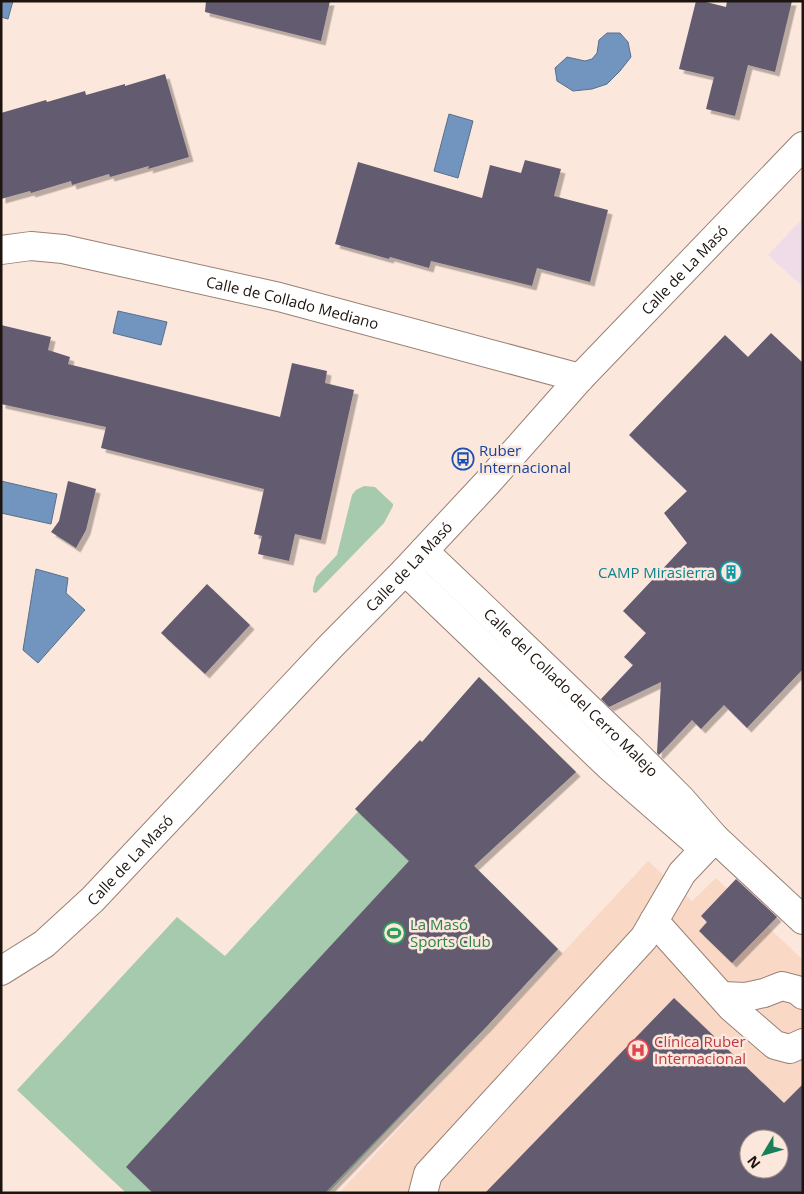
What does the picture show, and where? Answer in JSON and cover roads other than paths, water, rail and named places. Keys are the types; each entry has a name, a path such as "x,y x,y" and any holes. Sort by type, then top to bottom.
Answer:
{"street":[{"name":"Calle de La Masó","path":"1,971 44,944 93,899 330,647 424,551 580,378 803,146"},
{"name":"Calle de Collado Mediano","path":"1,250 31,246 63,249 270,295 580,378"},
{"name":"Calle del Collado del Cerro Malejo","path":"424,551 681,799 710,843"},
{"name":"Calle del Collado del Cerro Malejo","path":"405,571 610,767 710,843 803,920"},
{"path":"522,682 540,662"},
{"path":"423,1193 428,1174 644,938 682,873 710,843"},
{"path":"654,921 732,1008 775,1045 790,1049 803,1043"},
{"path":"722,996 746,997 782,986 797,990 803,994"}],"water":[{"path":"1,1 13,1 8,19 1,17"},
{"path":"607,33 620,33 628,42 631,57 607,84 592,89 573,91 557,81 555,68 567,57 585,61 592,59 597,53 599,40"},
{"path":"449,114 473,121 458,178 434,171"},
{"path":"118,311 167,322 161,345 113,333"},
{"path":"1,481 57,494 51,524 1,513"},
{"path":"36,569 68,578 66,593 85,610 38,663 23,650"}],"place":[{"name":"Ruber Internacional","path":"463,459"},
{"name":"CAMP Mirasierra","path":"731,572"},
{"name":"La Masó Sports Club","path":"394,933"},
{"name":"Clínica Ruber Internacional","path":"638,1050"}]}
